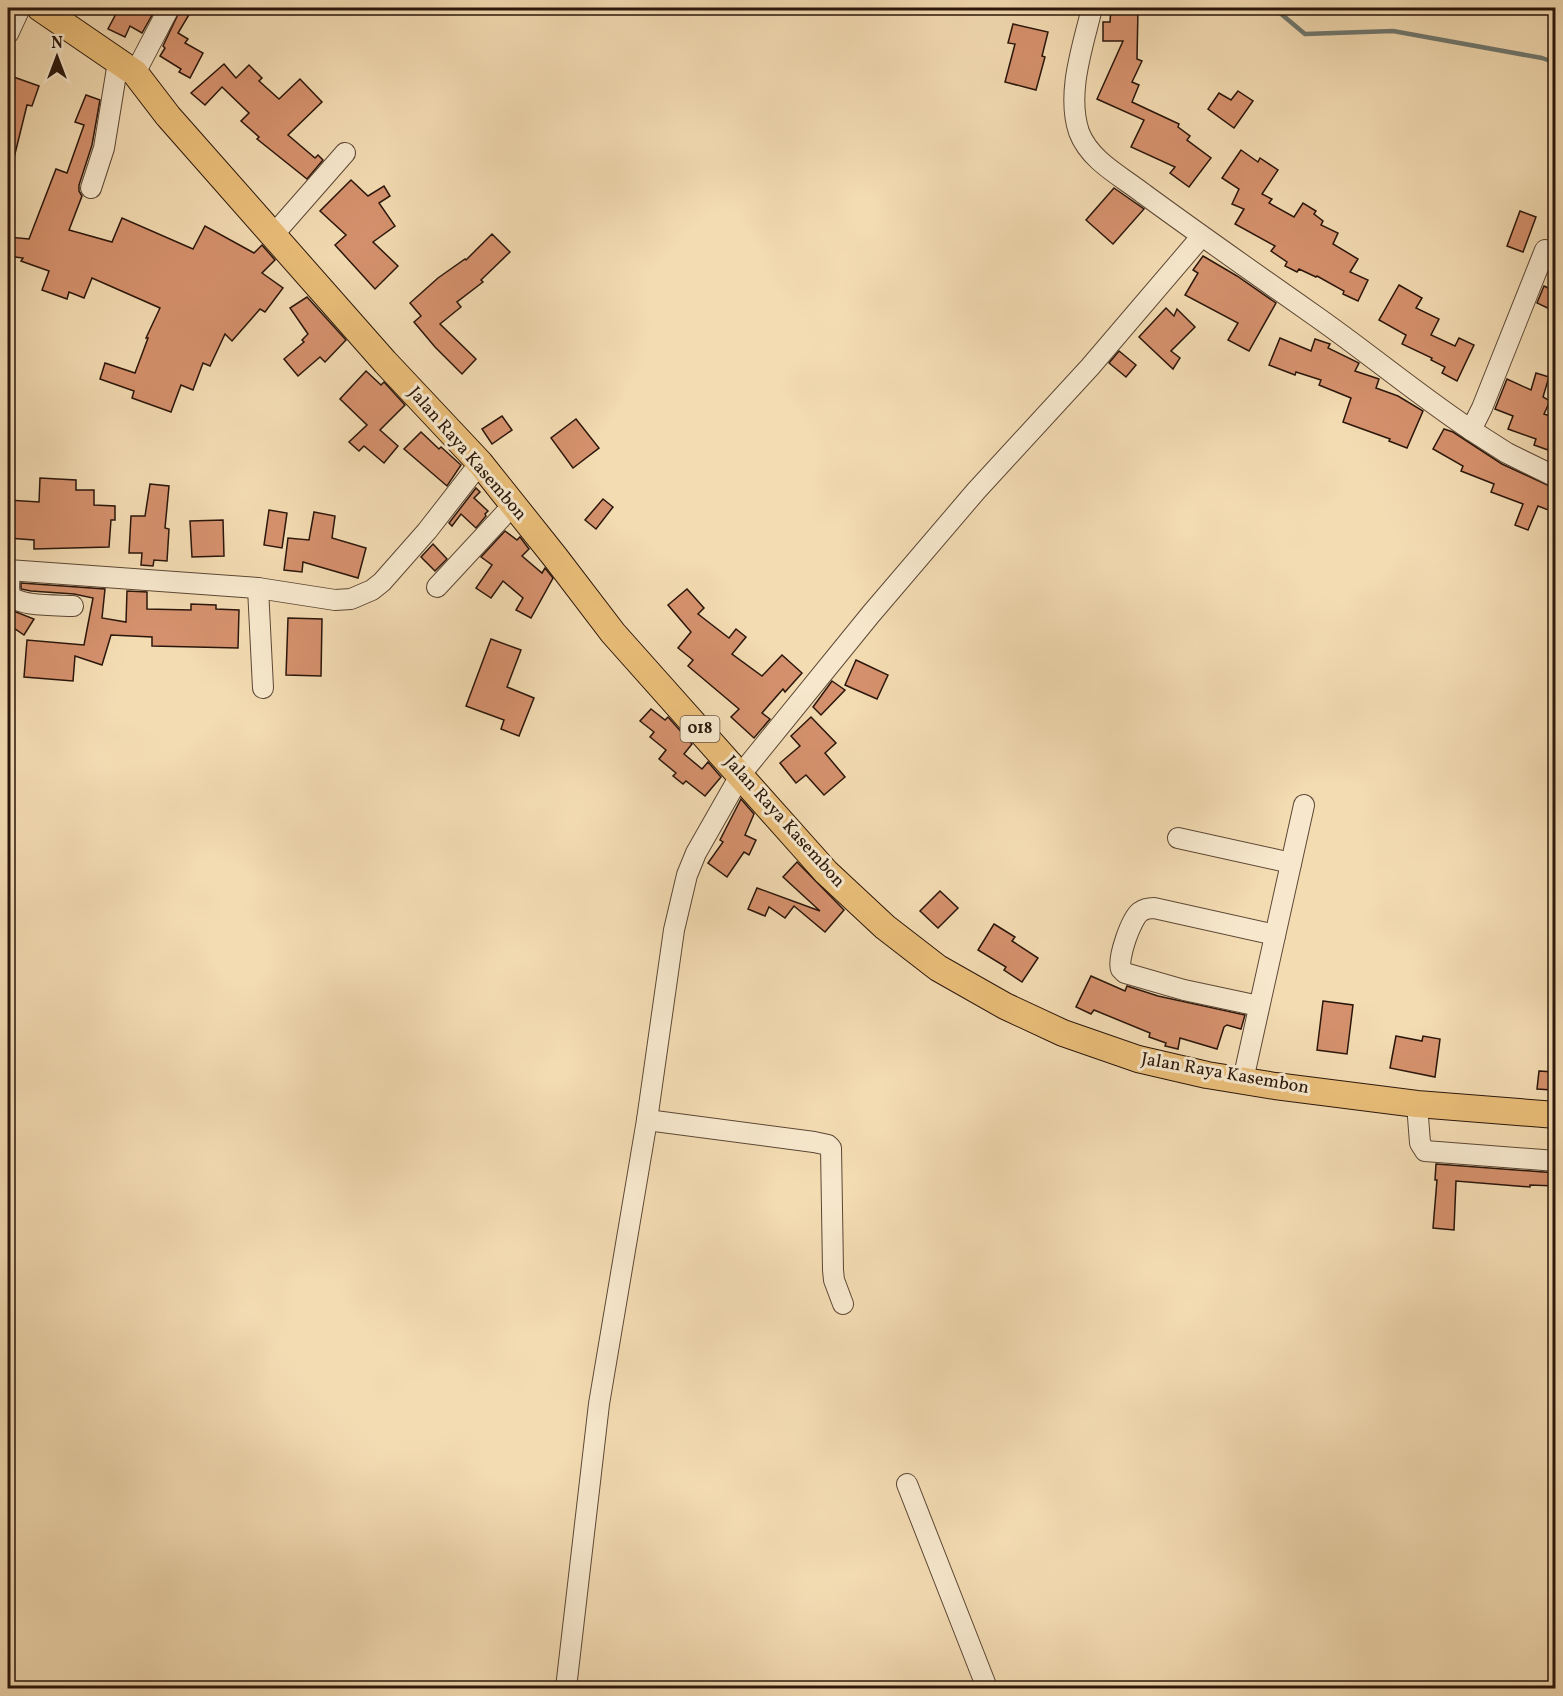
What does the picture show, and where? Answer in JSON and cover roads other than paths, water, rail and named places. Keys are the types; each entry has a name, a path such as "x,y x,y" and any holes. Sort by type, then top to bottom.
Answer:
{"main road":[{"name":"Jalan Raya Kasembon","path":"40,8 126,67 385,362 480,463 613,633 826,872 857,903 938,968 1005,1006 1063,1033 1138,1059 1208,1075 1275,1086 1417,1104 1556,1115"}],"street":[{"path":"8,34 20,8"},
{"path":"92,188 126,67 169,8"},
{"path":"1092,8 1075,92 1075,114 1079,132 1097,158 1201,237 1314,315 1471,430 1507,453 1556,477"},
{"path":"274,234 345,153"},
{"path":"566,1689 599,1404 647,1120 660,1020 680,902 696,853 741,774 915,562 976,491 1090,368 1201,237"},
{"path":"1471,430 1482,408 1545,250"},
{"path":"73,606 23,603 14,600 10,594 9,570 258,588 335,600 351,599 372,590 382,582 427,531 480,463"},
{"path":"437,587 513,505"},
{"path":"258,588 263,688"},
{"path":"1243,1080 1304,805"},
{"path":"1178,838 1291,862"},
{"path":"1259,1006 1184,990 1125,973 1121,969 1119,958 1138,915 1154,908 1275,935"},
{"path":"1417,1104 1420,1143 1425,1151 1556,1161"},
{"path":"647,1120 828,1145 831,1148 833,1270 834,1280 843,1304"},
{"path":"907,1484 987,1689"}],"waterway":[{"path":"1274,8 1305,34 1393,31 1542,58 1556,63"}]}
